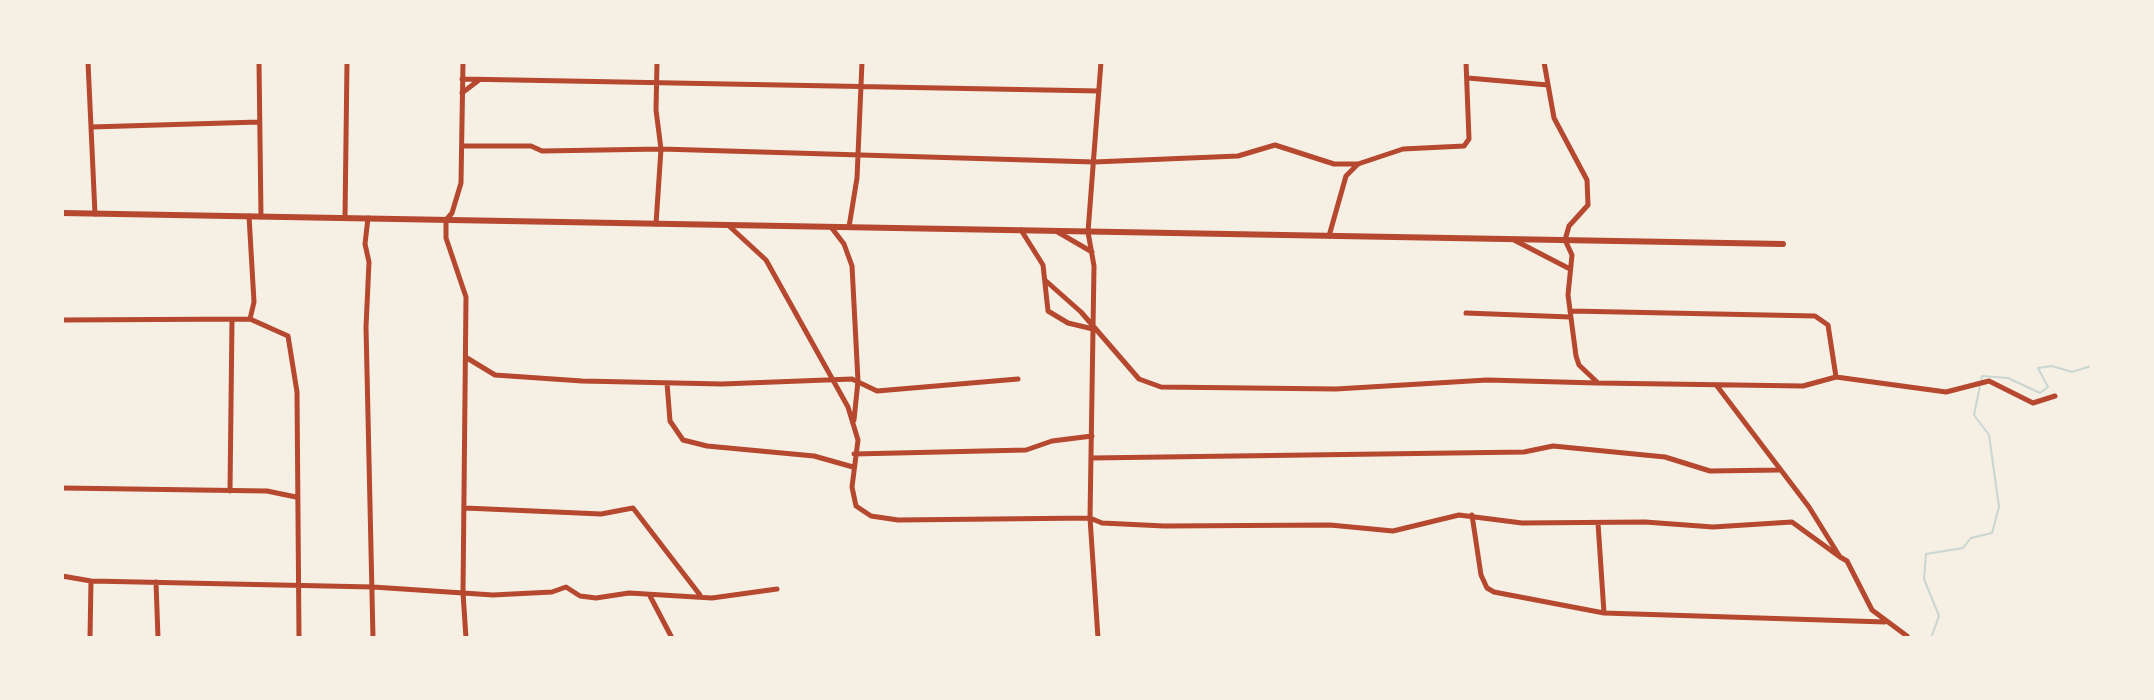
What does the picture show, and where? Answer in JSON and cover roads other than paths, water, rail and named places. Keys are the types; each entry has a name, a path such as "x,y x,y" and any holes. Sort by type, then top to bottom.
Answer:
{"street":[{"path":"88,62 95,214"},
{"path":"259,62 261,217"},
{"path":"345,218 347,62"},
{"path":"463,62 461,183 452,213 446,220 448,247 466,297 463,593 466,638"},
{"path":"656,224 661,149 657,62"},
{"path":"849,227 858,153 862,62"},
{"path":"1098,638 1090,518 1093,252 1088,232 1101,62"},
{"path":"462,146 531,146 553,151 661,149 858,153 1094,162 1238,156 1275,145 1334,164 1358,164 1403,149 1464,146 1469,139 1465,107 1466,62"},
{"path":"1544,62 1554,118 1583,166 1590,197 1586,210 1569,226 1565,240 1572,255 1568,268 1570,314 1579,365 1598,383"},
{"path":"1468,78 1548,85"},
{"path":"462,79 1099,91"},
{"path":"462,93 480,79"},
{"path":"91,127 259,122"},
{"path":"1329,236 1346,176 1358,164"},
{"path":"62,213 1783,244"},
{"path":"249,216 254,302 250,319"},
{"path":"368,218 366,327 373,638"},
{"path":"728,225 766,260 854,421 858,440 853,467 856,506 871,516 898,520 1090,518 1102,523 1164,526 1330,525 1393,531 1449,516 1472,515 1522,523 1713,527 1792,522 1853,569 1872,610 1907,636"},
{"path":"831,227 844,244 852,266 858,381 854,421"},
{"path":"1021,230 1040,256 1046,281 1046,302 1053,316 1093,327"},
{"path":"1055,231 1093,252"},
{"path":"1513,239 1568,268"},
{"path":"1046,281 1093,327 1139,379 1161,387 1336,389 1487,380 1803,386 1836,377 1946,392 1989,381 2033,403 2055,396"},
{"path":"1466,313 1815,316 1828,325 1836,377"},
{"path":"62,320 250,319 282,332 291,345 297,392 299,638"},
{"path":"230,491 232,320"},
{"path":"466,358 495,375 667,383 830,378 858,381 877,391 1018,379"},
{"path":"667,383 670,421 683,440 707,446 814,456 853,467"},
{"path":"1717,386 1809,507 1840,557"},
{"path":"854,454 1026,450 1052,441 1092,436"},
{"path":"1091,458 1524,452 1553,446 1665,457 1710,471 1779,470"},
{"path":"62,488 230,491 296,497"},
{"path":"465,508 601,514 633,508 700,595"},
{"path":"1472,515 1481,575 1487,588 1604,613 1885,622"},
{"path":"1598,523 1604,613"},
{"path":"62,576 91,581 373,587 463,593 552,592 566,587 584,598 629,593 712,598 777,589"},
{"path":"90,638 91,581"},
{"path":"156,582 158,638"},
{"path":"650,596 672,638"}],"waterway":[{"path":"1931,638 1939,616 1924,579 1926,554 1963,548 1971,538 1992,533 1999,507 1989,435 1974,415 1982,376 2008,378 2040,393 2048,387 2038,368 2052,366 2072,372 2091,366 2092,340"}]}
